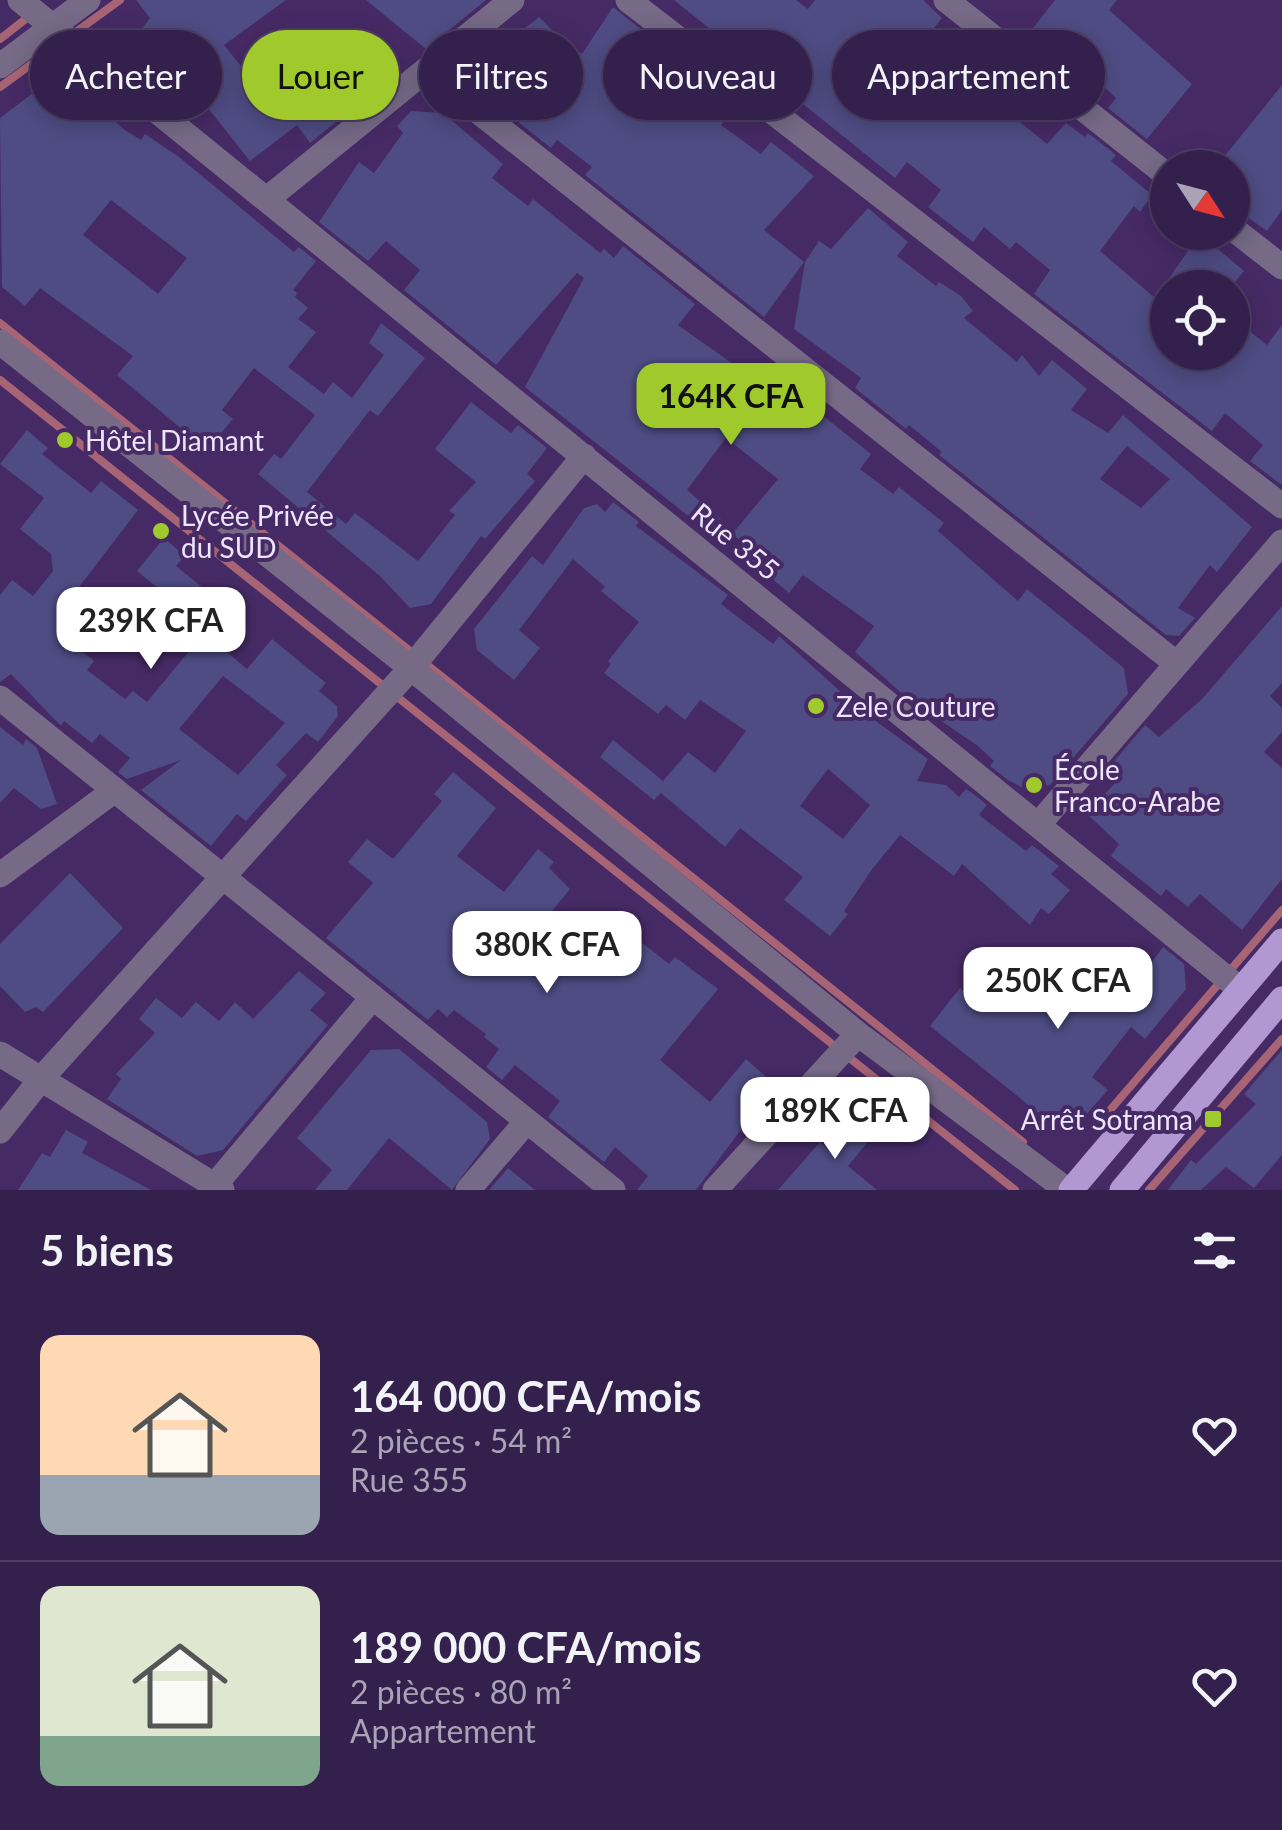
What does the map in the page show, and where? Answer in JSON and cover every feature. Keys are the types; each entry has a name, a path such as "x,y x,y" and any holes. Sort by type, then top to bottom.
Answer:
{"main road":[{"path":"1069,1190 1282,941"},
{"path":"1122,1190 1282,1000"}],"street":[{"name":"Rue 355","path":"20,0 1240,989"},
{"path":"0,66 88,0"},
{"path":"475,30 512,0"},
{"path":"628,0 1282,506"},
{"path":"946,0 1150,162"},
{"path":"266,199 419,76"},
{"path":"489,120 1177,664"},
{"path":"1250,242 1282,267"},
{"path":"0,342 411,668 858,1034 1069,1190"},
{"path":"0,1131 41,1079 411,668 584,456"},
{"path":"1038,825 1282,542"},
{"path":"0,698 612,1190"},
{"path":"0,876 115,790"},
{"path":"0,1054 218,1188 372,997"},
{"path":"716,1190 858,1034"},
{"path":"468,1190 527,1121"}],"building":[{"path":"136,0 286,0 224,45 242,67 242,120 338,120 310,143 297,125 250,161 217,120 222,120 222,30 141,30 150,18"},
{"path":"366,0 486,0 449,30 419,30 419,43"},
{"path":"674,0 796,0 808,9 815,0 923,0 942,18 932,30 832,30 832,120 1018,120 1047,144 1066,123 1085,137 1088,133 1116,155 1111,161 1150,193 1150,198 1140,212 1134,206 1100,251 1150,294 1150,370 1250,370 1250,331 1267,345 1282,325 1282,485 1250,461 1263,445 1225,413 1212,431 1034,294 1050,270 1016,242 1010,249 984,227 973,242 928,207 941,190 907,162 895,178 812,111 812,30 711,30"},
{"path":"1055,0 1117,0 1109,10 1192,84 1147,139 1108,108 1116,98 1105,88 1105,30 1032,30"},
{"path":"613,7 642,30 603,30 603,120 725,120 721,125 761,154 771,142 814,176 764,230 804,262 764,317 585,175 592,167 557,140 551,148 516,120 583,120 583,52"},
{"path":"539,17 552,30 527,30"},
{"path":"1282,85 1282,210 1267,231 1250,219 1250,150 1230,150"},
{"path":"30,95 30,120 113,120 141,140 145,134 179,157 294,252 299,247 316,261 293,290 308,308 298,319 316,332 288,367 324,394 333,382 352,398 384,355 369,343 381,323 425,358 378,416 370,410 307,492 346,524 355,513 418,561 455,515 449,511 476,482 435,449 471,402 511,433 518,425 547,448 527,474 535,481 485,539 481,536 431,604 410,608 380,576 258,474 274,454 281,459 315,415 254,368 222,410 233,419 207,450 117,375 133,356 40,288 25,306 2,287 0,118","holes":["111,200 187,258 158,294 83,235"]},
{"path":"411,111 419,112 419,120 451,120 503,164 492,178 528,206 533,199 600,253 604,249 614,258 623,246 695,304 678,325 774,393 782,383 871,454 860,469 893,494 899,487 944,523 938,531 1018,601 1027,589 1124,668 1128,694 1050,785 1025,789 1008,780 990,766 994,761 978,746 906,697 855,652 874,626 803,575 789,593 747,558 753,550 732,534 778,479 726,438 687,490 726,524 715,537 525,387 584,278 577,273 496,365 404,290 420,270 386,241 368,261 319,222 359,162 374,173 403,133 397,126"},
{"path":"868,208 908,242 897,256 936,286 939,282 961,296 973,311 964,318 1017,362 1022,355 1039,376 1052,360 1087,389 1071,410 1108,433 1123,415 1252,527 1217,572 1210,565 1178,608 1195,618 1179,636 1166,635 939,455 942,452 909,425 906,429 855,388 861,378 794,329 805,262 819,241 831,249","holes":["1127,446 1170,479 1141,508 1100,479"]},
{"path":"1189,250 1219,250 1243,270 1175,270"},
{"path":"27,430 48,448 42,454 91,493 101,481 138,510 60,612 86,633 75,646 94,661 87,670 125,699 133,691 147,702 204,633 247,669 272,639 326,683 319,691 337,706 338,716 318,742 306,733 276,765 287,775 246,821 237,814 211,846 141,790 181,760 127,779 118,772 130,758 100,734 92,743 64,721 61,726 11,674 0,682 0,595 12,580 33,596 53,571 51,554 20,529 44,498 0,464","holes":["223,676 285,723 238,775 179,729"]},
{"path":"613,502 639,522 636,526 728,595 721,604 773,644 779,636 862,711 928,759 917,781 946,785 959,797 966,789 971,792 987,805 979,815 1026,851 1032,845 1059,866 1051,874 1070,890 1049,914 1041,908 1030,925 962,864 954,876 900,835 873,868 844,911 848,914 830,936 784,900 803,877 740,828 725,847 661,793 654,800 600,757 613,740 663,781 688,752 715,773 746,731 700,700 685,720 666,705 658,714 604,673 611,664 608,661 639,622 601,591 605,587 573,559 519,630 540,648 514,680 477,650 474,629 532,556 543,565 584,508 597,504 605,512","holes":["828,769 870,805 843,839 800,806"]},
{"path":"164,538 185,556 176,566 214,597 196,619 137,571"},
{"path":"1282,606 1282,683 1270,696 1282,708 1282,732 1264,752 1282,768 1282,879 1242,930 1200,894 1188,907 1166,889 1161,896 1111,856 1119,844 1087,814 1123,774 1110,766 1145,725 1159,737 1202,699"},
{"path":"0,727 23,745 26,739 37,748 57,804 41,809 14,788 0,803"},
{"path":"453,772 496,808 457,856 504,892 538,849 554,862 549,868 570,889 548,916 597,956 621,926 669,964 675,957 718,989 660,1060 710,1102 746,1059 780,1089 744,1134 740,1131 696,1190 637,1190 648,1176 615,1147 604,1162 548,1117 560,1101 515,1065 502,1080 486,1067 499,1049 484,1037 486,1034 454,1010 447,1017 438,1009 428,1020 326,938 373,883 348,862 367,839 393,859 442,801 434,794"},
{"path":"70,873 123,928 43,1012 36,1007 25,1012 0,986 0,944"},
{"path":"1163,947 1184,964 1186,989 1145,1039 1131,1027 1092,1077 1108,1090 1082,1119 1051,1123 930,1026 960,988 988,1010 1036,957 1061,978 1071,965 1119,1006"},
{"path":"299,971 326,993 310,1010 328,1025 223,1150 197,1156 107,1099 121,1079 116,1074 155,1033 139,1019 156,998 182,1018 196,1002 219,1021 235,1002 253,1019"},
{"path":"399,1049 487,1122 490,1139 452,1190 389,1138 347,1190 315,1190 332,1170 297,1138 371,1050"},
{"path":"1282,1050 1282,1155 1254,1188 1226,1167 1201,1190 1168,1190 1191,1160 1196,1164 1256,1104 1244,1094"},
{"path":"862,1112 880,1127 848,1166 877,1190 778,1190 820,1142 831,1151"},
{"path":"66,1130 88,1142 82,1153 151,1190 18,1190 42,1153 50,1157"},
{"path":"508,1168 535,1190 489,1190"}],"waterway":[{"path":"0,87 120,0"},
{"path":"0,39 32,14"},
{"path":"0,323 414,654"},
{"path":"0,380 1015,1190"},
{"path":"425,663 1023,1142"},
{"path":"1099,1123 1282,910"},
{"path":"1149,1190 1282,1039"}],"place":[{"name":"Hôtel Diamant","path":"65,440"},
{"name":"Lycée Privée du SUD","path":"161,531"},
{"name":"Zele Couture","path":"816,706"},
{"name":"École Franco-Arabe","path":"1034,785"},
{"name":"Arrêt Sotrama","path":"1213,1119"}]}
